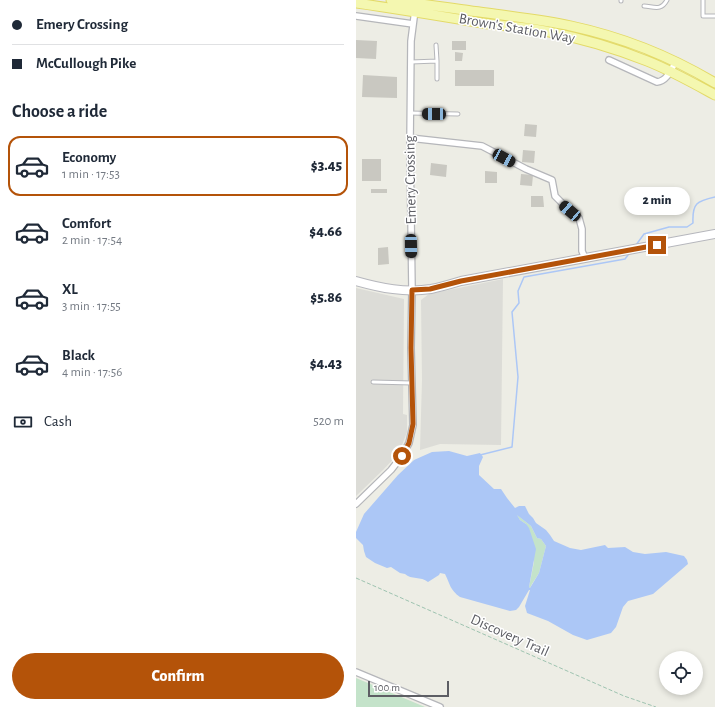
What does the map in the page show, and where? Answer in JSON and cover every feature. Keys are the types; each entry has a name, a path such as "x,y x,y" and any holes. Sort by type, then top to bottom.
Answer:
{"main road":[{"name":"Brown's Station Way","path":"391,0 484,23 544,30 568,36 648,61 715,95"},
{"name":"Brown's Station Way","path":"356,3 415,7 546,21 572,26 615,38 651,51 676,61 715,82"}],"street":[{"name":"Emery Crossing","path":"356,504 391,470 402,456 409,443 413,424 411,348 412,290 410,113 411,41 415,7"},
{"path":"356,16 413,24"},
{"path":"609,60 657,82 665,79 676,61"},
{"path":"410,138 482,146 526,169 552,180 555,196 579,218 582,229 582,251 585,258"},
{"path":"356,281 380,288 403,291 430,289 461,281 715,234"},
{"path":"356,672 440,707"}],"lane":[{"path":"644,6 660,7 664,5 667,0"},
{"path":"703,0 703,16 715,16"},
{"path":"436,45 437,79"},
{"path":"411,62 436,61"},
{"path":"410,113 458,114"},
{"path":"373,382 412,383"}],"path":[{"name":"Discovery Trail","path":"356,578 624,696 656,707"}],"shaded area":[{"path":"503,279 501,445 440,444 420,450 422,380 421,300 429,294"},
{"path":"356,288 404,299 403,414 407,415 407,432 399,453 356,496"}],"green space":[{"path":"516,514 531,526 537,538 541,539 546,546 539,573 530,588 534,562 526,524 520,520"},
{"path":"356,678 425,707 356,707"}],"water":[{"path":"449,451 467,456 480,453 483,457 479,466 479,475 494,489 501,489 515,508 525,506 536,523 546,530 554,541 570,548 581,550 605,545 608,548 625,547 633,552 645,554 666,552 684,556 688,564 653,594 628,601 623,607 616,627 611,633 587,640 573,635 548,621 527,613 525,606 530,590 519,607 516,610 510,611 460,597 452,589 445,574 440,573 428,582 422,579 407,576 391,567 387,568 375,563 366,557 363,545 356,538 356,532 364,514 398,475 414,460 432,452","holes":["517,515 531,526 537,538 541,539 546,546 539,573 530,588 536,549 529,528"]}],"building":[{"path":"356,40 377,41 376,59 356,58"},
{"path":"452,41 466,41 466,50 452,50"},
{"path":"455,52 463,53 462,61 455,61"},
{"path":"455,70 494,70 494,86 455,86"},
{"path":"363,75 397,77 397,98 362,97"},
{"path":"525,124 537,125 536,137 524,136"},
{"path":"523,150 535,151 534,163 522,162"},
{"path":"362,159 381,159 381,181 362,181"},
{"path":"431,163 447,165 446,177 430,175"},
{"path":"485,171 497,172 497,183 485,183"},
{"path":"521,174 533,175 532,186 520,185"},
{"path":"371,189 387,189 387,193 371,193"},
{"path":"531,196 543,196 544,207 531,207"},
{"path":"388,247 389,264 378,265 378,248"}],"waterway":[{"path":"636,245 644,234 669,227 687,227 693,223 693,211 697,204 715,197"},
{"path":"480,455 512,447 518,377 512,312 519,303 518,291 524,277 625,259 628,255"}],"route":[{"path":"402,456 409,443 413,424 411,348 412,290 430,289 461,281 657,245"}]}
